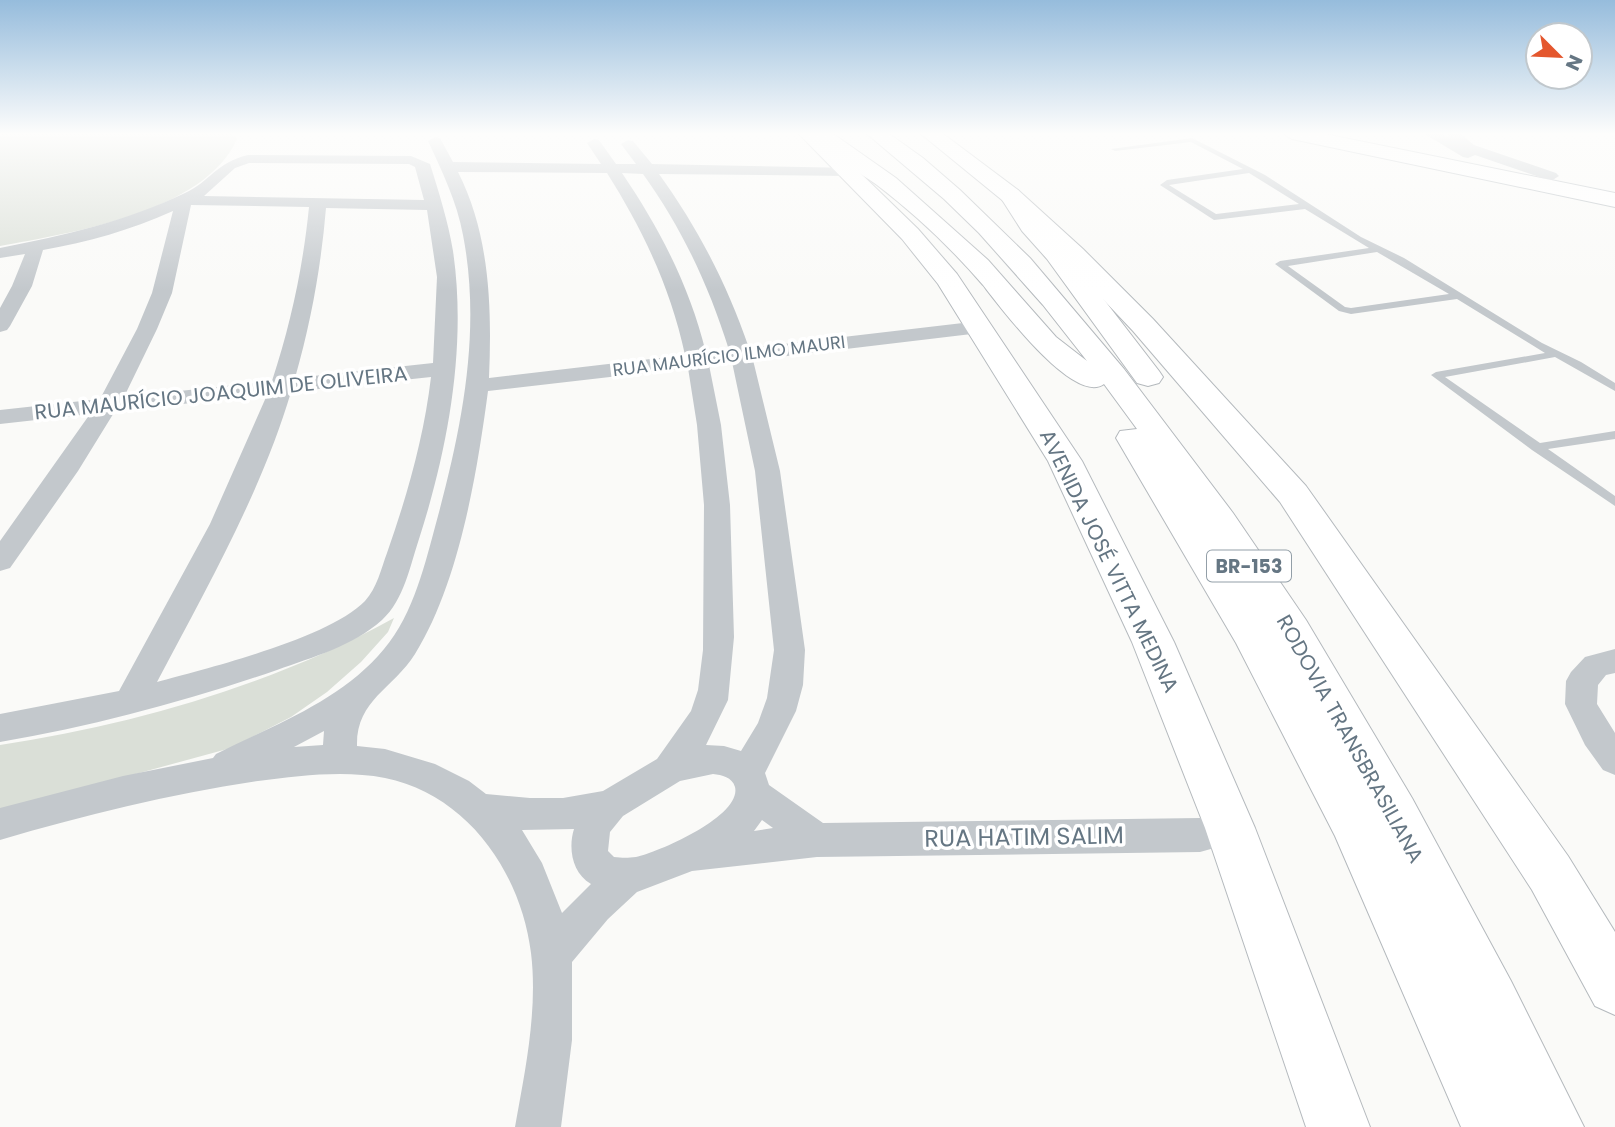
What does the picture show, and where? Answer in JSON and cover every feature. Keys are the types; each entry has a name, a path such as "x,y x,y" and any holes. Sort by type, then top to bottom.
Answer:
{"main road":[{"name":"AVENIDA JOSÉ VITTA MEDINA","path":"863,186 910,234 947,280 1065,461 1153,642 1230,828 1338,1127"},
{"path":"891,186 979,265 1046,343 1092,380"},
{"name":"RODOVIA TRANSBRASILIANA","path":"921,186 969,231 1038,307 1092,380 1124,426 1254,637 1355,825 1493,1127"},
{"name":"RODOVIA TRANSBRASILIANA","path":"942,186 1040,282 1103,360 1207,502 1291,631 1402,827 1552,1127"},
{"path":"998,186 1074,254 1143,325 1293,494 1550,873 1615,986"},
{"path":"1546,186 1615,200"},
{"path":"1010,195 1030,226 1063,263 1167,402 1378,739 1402,827"}],"street":[{"path":"0,253 103,232 184,200 206,186"},
{"path":"0,728 130,702 220,676 346,630 370,615 385,597 416,503 434,429 441,369 446,276 440,229 428,186"},
{"path":"210,773 356,696 402,650 424,613 461,479 477,386 480,343 478,272 468,216 457,186"},
{"path":"623,186 659,246 679,298 696,360 711,446 716,498 718,629 714,692 702,719 670,768"},
{"name":"RUA HATIM SALIM","path":"627,876 662,867 681,857 736,824 751,804 749,782 759,753 779,713 789,671 790,651 770,491 741,355 724,305 700,252 660,186"},
{"path":"184,200 433,205"},
{"path":"0,561 47,497 107,405 131,362 162,293 171,265 184,200"},
{"path":"130,702 213,544 260,440 280,387 307,297 318,203"},
{"path":"0,326 22,286 34,248"},
{"name":"RUA MAURÍCIO ILMO MAURI","path":"477,386 980,327"},
{"name":"RUA MAURÍCIO JOAQUIM DE OLIVEIRA","path":"0,416 441,369"},
{"path":"1615,661 1595,666 1582,681 1581,704 1597,735 1615,760"},
{"path":"341,759 339,746 343,721 356,696"},
{"path":"0,824 116,792 210,773 341,759 405,768 433,779 482,810 503,832 530,877 545,919 551,956 548,1051 538,1127"},
{"path":"627,876 613,875 601,869 593,860 588,849 592,825 610,805 670,768 713,759 737,765 749,782 817,840"},
{"path":"482,810 549,814 610,805"},
{"name":"RUA HATIM SALIM","path":"681,857 817,840 1200,835 1230,828"},
{"path":"551,956 594,906 627,876"}],"lane":[{"path":"1165,186 1214,217 1307,206"},
{"path":"1275,186 1615,388"},
{"path":"1378,248 1280,264 1342,309 1351,311 1457,296"},
{"path":"1555,354 1436,375 1615,502"},
{"path":"1536,447 1615,435"}],"shaded area":[{"path":"0,186 195,186 167,202 98,226 0,246"},
{"path":"394,618 388,632 361,662 327,692 291,717 231,748 0,811 0,745 101,726 203,699 301,663"}]}
